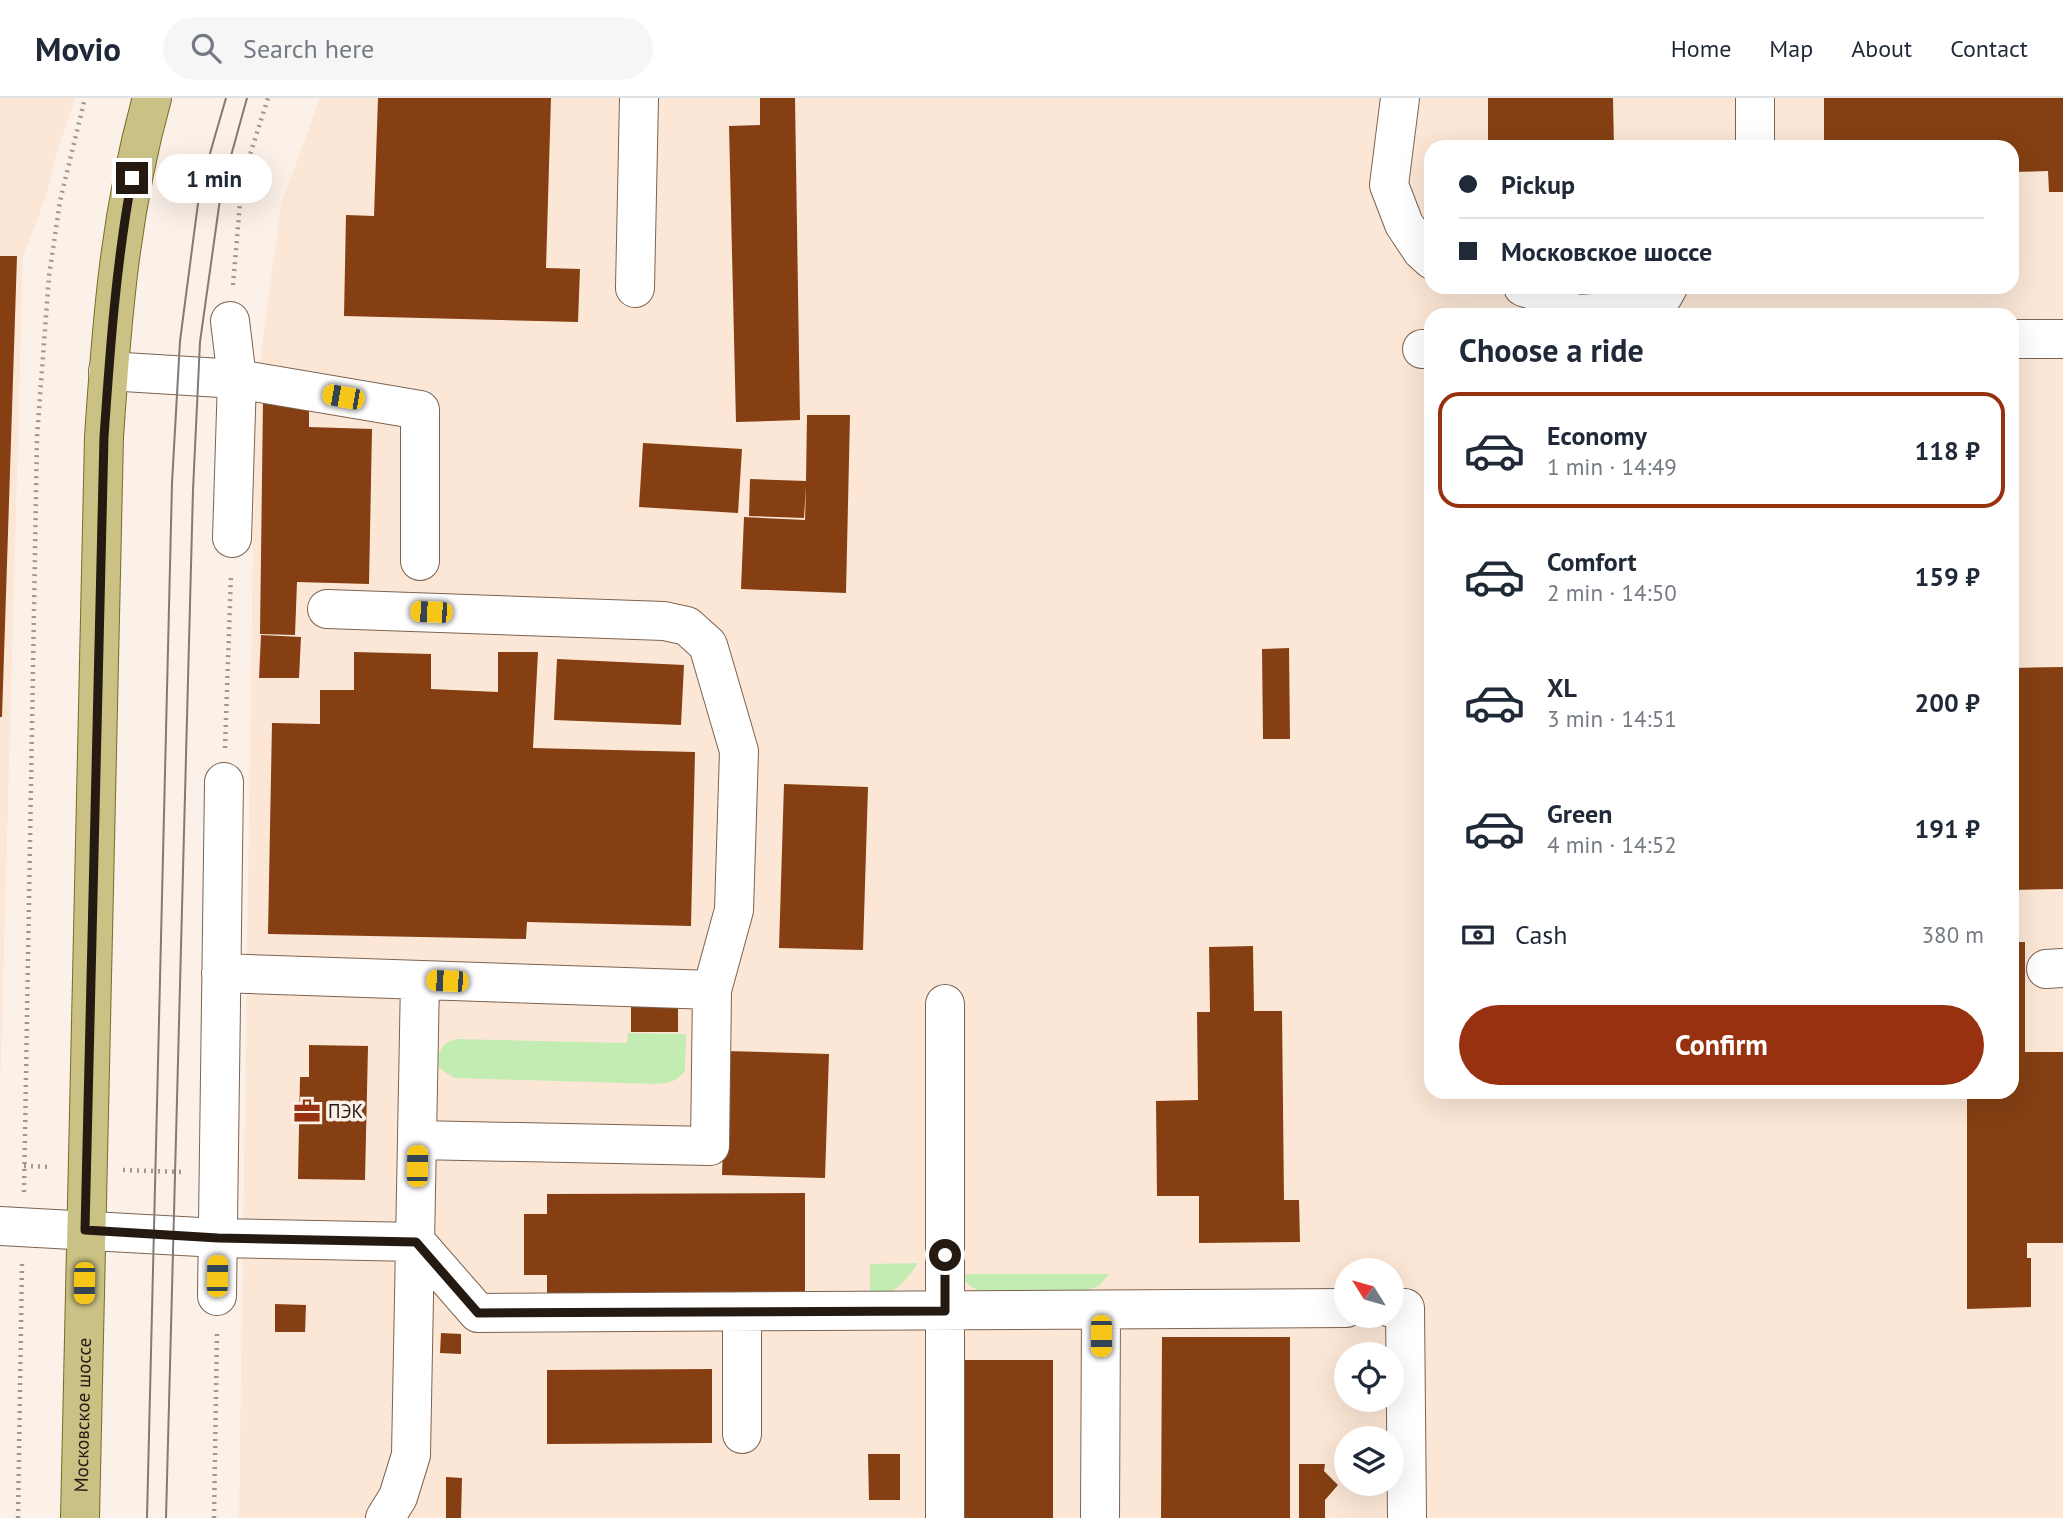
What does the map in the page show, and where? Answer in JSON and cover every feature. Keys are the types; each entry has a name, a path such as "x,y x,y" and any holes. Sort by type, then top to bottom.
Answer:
{"main road":[{"name":"Московское шоссе","path":"80,1518 104,437 123,226 136,154 152,98"}],"lane":[{"path":"635,288 639,98"},
{"path":"1400,98 1389,185 1404,224 1424,253"},
{"path":"1755,98 1755,140"},
{"path":"1542,294 1561,308"},
{"path":"1648,308 1663,294"},
{"path":"230,321 237,379 232,538"},
{"path":"2019,340 2063,339"},
{"path":"108,371 237,379 420,410 420,561"},
{"path":"327,609 664,621 687,626 708,645 739,751 734,910 712,990 709,1146 417,1140"},
{"path":"217,1296 224,782"},
{"path":"221,973 712,990"},
{"path":"385,1518 398,1497 411,1455 420,980"},
{"path":"944,1518 945,1004"},
{"path":"11,1226 218,1238 416,1242 478,1313 1334,1308"},
{"path":"1404,1308 1406,1518"},
{"path":"1100,1518 1101,1310"},
{"path":"742,1312 742,1434"}],"path":[{"path":"18,1518 11,1226 37,437 51,263 60,201 85,98"},
{"path":"230,321 242,180 268,98"},
{"path":"224,782 232,538"},
{"path":"214,1518 217,1296"}],"shaded area":[{"path":"0,98 75,98 56,155 46,197 23,257 0,1095"},
{"path":"320,98 2063,98 2063,1518 239,1518 255,397 281,205"}],"green space":[{"path":"628,1033 686,1034 683,1074 673,1081 657,1084 454,1078 439,1068 441,1049 456,1039 627,1043"},
{"path":"918,1263 898,1287 870,1299 870,1264"},
{"path":"958,1274 1109,1274 1099,1286 1087,1290 983,1292 971,1287"}],"building":[{"path":"378,98 551,98 546,268 580,269 578,322 344,316 346,215 374,216"},
{"path":"760,98 795,98 800,420 736,422 729,126 760,125"},
{"path":"1488,98 1613,98 1614,140 1488,140"},
{"path":"1824,98 2063,98 2063,192 2049,192 2048,171 2019,172 2019,140 1824,140"},
{"path":"0,256 17,256 2,717 0,717"},
{"path":"1554,294 1627,294 1627,298 1554,299"},
{"path":"263,400 301,401 301,409 309,409 309,427 372,429 369,584 297,582 295,635 260,634"},
{"path":"807,415 850,415 846,593 741,589 744,517 805,520 806,485 804,518 749,516 750,479 806,481"},
{"path":"643,443 742,449 738,513 639,507"},
{"path":"261,635 301,637 299,678 259,678"},
{"path":"1289,648 1290,739 1263,739 1262,649"},
{"path":"354,652 431,654 431,689 498,692 498,652 538,652 533,748 695,752 691,926 527,922 526,939 268,934 272,723 320,724 320,690 354,690"},
{"path":"557,659 684,665 681,725 554,720"},
{"path":"2063,667 2063,889 2019,890 2019,668"},
{"path":"784,784 868,787 863,950 779,948"},
{"path":"2019,942 2025,942 2025,1052 2063,1052 2063,1243 2027,1243 2027,1258 2031,1258 2031,1307 1967,1309 1967,1099 2019,1099"},
{"path":"1253,946 1254,1011 1282,1011 1284,1200 1299,1200 1300,1242 1199,1243 1199,1196 1157,1196 1156,1101 1198,1100 1197,1012 1210,1012 1209,947"},
{"path":"631,1003 678,1003 678,1032 631,1032"},
{"path":"309,1045 368,1046 365,1180 298,1179 300,1077 309,1077"},
{"path":"726,1051 829,1054 825,1178 722,1175"},
{"path":"805,1193 805,1297 547,1298 547,1275 524,1275 524,1214 547,1214 547,1194"},
{"path":"275,1304 306,1305 305,1332 275,1332"},
{"path":"441,1333 461,1334 461,1354 440,1353"},
{"path":"1162,1337 1290,1337 1290,1518 1161,1518"},
{"path":"953,1360 1053,1360 1053,1518 953,1518"},
{"path":"712,1369 712,1443 547,1444 547,1370"},
{"path":"868,1454 900,1454 900,1500 869,1500"},
{"path":"1299,1464 1325,1464 1324,1471 1334,1481 1334,1490 1325,1500 1325,1518 1299,1518"},
{"path":"446,1477 462,1478 461,1518 446,1518"}],"tram line":[{"path":"147,1518 172,483 180,341 200,188 226,98"},
{"path":"166,1518 193,490 200,342 221,192 247,98"}],"place":[{"name":"ПЭК","path":"307,1111"}],"route":[{"path":"132,178 123,226 112,319 104,437 85,1230 218,1238 416,1242 478,1313 945,1311 945,1255"}]}
